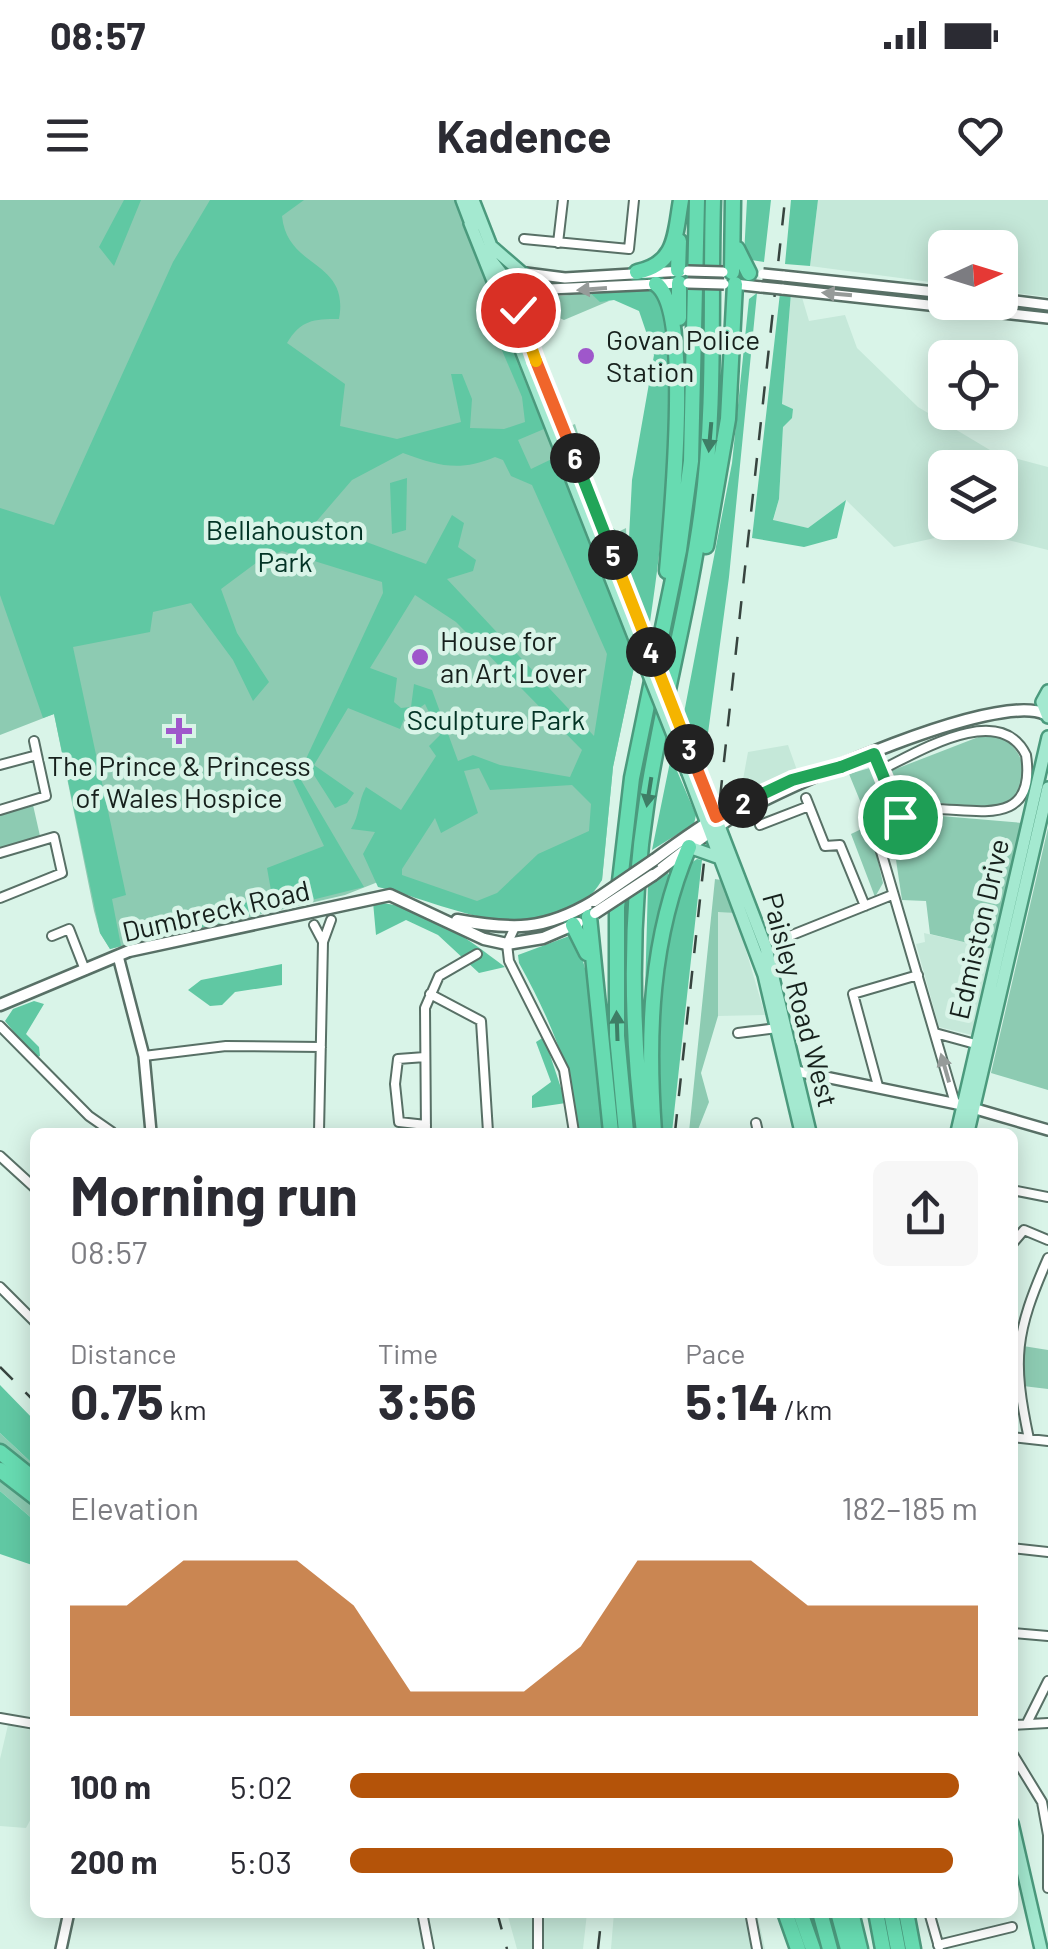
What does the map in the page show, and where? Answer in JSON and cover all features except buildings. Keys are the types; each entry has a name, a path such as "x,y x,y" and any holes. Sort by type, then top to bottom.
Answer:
{"highway":[{"path":"662,631 683,277 681,200"},
{"path":"637,272 656,268 668,257 681,200"},
{"path":"621,1128 617,907 629,795 691,461 696,200"},
{"path":"644,1128 635,1034 635,925 656,749 690,583 706,478 714,364 713,200"},
{"path":"656,749 698,587 722,464 738,302 756,280 738,253 733,200"},
{"path":"734,229 728,278 734,326"},
{"path":"656,284 672,309 677,354"},
{"path":"654,1128 652,999 666,866 689,848"},
{"path":"592,909 591,968 621,1128"},
{"path":"573,925 591,968"},
{"path":"2,1458 30,1477"},
{"path":"2,1458 30,1492"},
{"path":"787,1918 798,1949"},
{"path":"802,1918 812,1949"},
{"path":"822,1918 830,1949"},
{"path":"840,1918 848,1949"},
{"path":"852,1918 860,1949"},
{"path":"877,1918 883,1949"},
{"path":"892,1918 898,1949"},
{"path":"907,1918 913,1949"}],"main road":[{"path":"462,200 625,600 637,615 692,771"},
{"path":"472,200 491,246 531,281 519,319 625,600 636,642 692,771"},
{"path":"470,223 487,256 510,284 518,293 526,291"},
{"path":"508,317 512,276 524,273"},
{"path":"720,858 689,848 713,825 784,782 836,768 969,718 1012,709 1046,694 1047,716 1012,709"},
{"name":"Edmiston Drive","path":"984,1046 1048,737"},
{"name":"Paisley Road West","path":"692,771 766,948 809,1128"},
{"name":"Edmiston Drive","path":"958,1128 984,1046 1048,788"},
{"name":"Paisley Road West","path":"713,825 720,858 758,958 801,1128"},
{"name":"Dumbreck Road","path":"446,918 514,930 592,909 666,866 713,825"},
{"name":"Dumbreck Road","path":"0,1005 118,956 390,895 484,939 507,944 543,938 573,925 592,909 666,866"},
{"name":"Edmiston Drive","path":"964,1105 967,1128"},
{"path":"1018,1849 1041,1949"}],"street":[{"path":"558,243 563,200"},
{"path":"524,239 629,250 634,200"},
{"path":"524,273 566,278 637,272 756,280 783,276 928,291"},
{"path":"526,291 656,284 683,277"},
{"path":"756,280 782,289 1048,318"},
{"path":"1018,301 1048,305"},
{"path":"881,770 982,730 1005,732 1024,752 1024,786 1004,811 990,815 929,808 900,817 875,831 935,1033 964,1105"},
{"path":"0,810 46,796 34,741"},
{"path":"874,754 900,817"},
{"path":"0,765 37,755"},
{"path":"760,825 808,802 825,846 840,845 864,906"},
{"path":"0,852 54,837 62,872 0,898"},
{"path":"782,939 792,930 892,895"},
{"path":"320,1128 323,942 331,920"},
{"path":"314,925 323,942"},
{"path":"52,936 69,929 85,970"},
{"path":"514,930 507,944 509,962 564,1070 573,1128"},
{"path":"426,1128 425,1008 439,976 477,954"},
{"path":"118,956 144,1056 150,1128"},
{"path":"878,1086 853,994 918,975"},
{"path":"430,994 481,1021 488,1128"},
{"path":"0,1026 89,1116 106,1128"},
{"path":"738,1033 777,1028"},
{"path":"935,1033 984,1046"},
{"path":"144,1056 226,1046 321,1047"},
{"path":"422,1128 399,1122 395,1084 398,1058 425,1057"},
{"path":"796,1071 964,1105 1048,1130"},
{"path":"0,1156 30,1183"},
{"path":"1018,1191 1048,1197"},
{"path":"1018,1237 1024,1230 1048,1240"},
{"path":"1018,1346 1048,1258"},
{"path":"0,1287 30,1317"},
{"path":"1018,1388 1028,1439"},
{"path":"1018,1438 1048,1441"},
{"path":"1018,1549 1048,1552"},
{"path":"1018,1634 1048,1636"},
{"path":"1028,1724 1048,1681"},
{"path":"0,1718 30,1723"},
{"path":"1018,1725 1048,1723"},
{"path":"1018,1763 1042,1802 1048,1836 1048,1888"},
{"path":"61,1949 68,1918"},
{"path":"423,1918 429,1949"},
{"path":"538,1918 538,1949"},
{"path":"751,1918 756,1949"},
{"path":"931,1918 938,1947 1012,1926"}],"shaded area":[{"path":"818,200 1048,200 1048,297 1018,293 1018,230 928,230 928,282 810,266"},
{"path":"791,293 801,294 809,321 845,315 857,348 928,413 928,430 956,430 990,450 928,450 928,540 894,547 846,500 808,528 773,521 779,499 783,426 792,409 782,405"},
{"path":"1018,459 1048,467 1048,550 1008,540 1018,540"},
{"path":"788,745 798,773 740,796 748,752"},
{"path":"718,911 735,913 765,1015 718,1016"},
{"path":"924,933 993,949 972,1035 939,1027 916,944 925,942"},
{"path":"8,1725 30,1730 30,1820 26,1828 0,1826 0,1759"},
{"path":"508,1918 586,1918 583,1949 517,1949"},
{"path":"614,1918 758,1918 765,1949 611,1949"}],"green space":[{"name":"Bellahouston Park","path":"0,200 454,200 636,658 613,767 602,880 580,903 513,921 383,880 345,895 110,949 100,933 94,911 54,714 0,735"},
{"path":"124,200 141,200 114,266 99,247"},
{"path":"210,200 304,200 282,216 286,233 335,285 340,300 339,319 308,322 287,343 345,384 340,426 397,439 461,422 451,374 462,374 472,399 470,428 504,429 525,422 522,397 495,334 505,332 544,429 518,440 531,469 556,457 636,658 613,767 602,880 581,904 555,918 527,922 496,920 378,887 363,854 375,832 351,829 363,792 366,787 401,810 436,756 429,746 440,735 425,704 404,719 400,729 348,708 314,765 354,793 347,803 335,808 305,761 383,593 382,582 282,551 260,560 221,589 237,633 269,682 253,701 233,660 191,603 153,612 150,632 73,647 126,895 112,899 121,946 110,949 100,933 54,714 43,718 0,595 0,508 54,525 173,262","holes":["403,453 449,466 470,465 495,457 503,460 511,476 532,485 607,654 594,736 447,579 473,571 476,560 458,547 464,523 452,515 426,564 315,523 352,480","415,595 456,622 582,750 570,777 500,765 473,755 458,761 432,690 414,684 411,707 401,708 394,702 397,678 370,668","479,768 490,790 572,785 591,804 589,831 538,854 497,893 477,901 402,875 402,869 435,818 441,833 478,813 464,771"]},
{"path":"747,200 771,200 764,262 745,259"},
{"path":"791,200 818,200 810,266 785,264"},
{"path":"648,289 660,296 669,373 668,461 649,629 627,576 632,480 654,355 639,311 614,300 600,302 590,293"},
{"path":"590,293 600,301 609,301 564,320 545,312 540,298"},
{"path":"757,293 729,577 704,763 684,713 732,463 749,299"},
{"path":"780,293 791,293 782,404 793,409 792,418 783,427 779,499 773,520 808,528 846,500 837,538 804,547 752,538"},
{"path":"575,424 588,465 594,465 589,468 612,527 618,532 626,528 628,573 570,426"},
{"path":"407,478 406,530 392,534 390,483"},
{"path":"998,734 1021,760 1020,789 1013,799 990,807 933,803 902,807 888,772 981,736"},
{"path":"671,757 696,815 694,824 652,850"},
{"path":"283,760 291,763 364,887 171,935 168,922 272,896 267,868 324,846"},
{"path":"873,767 890,814 870,826 883,883 875,897 851,834 870,825 849,774"},
{"path":"33,805 40,836 0,848 0,815"},
{"path":"929,815 1023,823 993,949 930,934 926,901 902,900 896,860 890,858 881,833"},
{"path":"1048,828 1048,1090 991,1073"},
{"path":"702,860 672,1128 662,1128 660,1031 671,933 685,867"},
{"path":"667,871 671,881 650,994 645,994 648,884"},
{"path":"715,879 721,880 735,913 718,912 718,1016 701,1073 709,1102 699,1128 689,1128"},
{"path":"373,902 427,916 505,967 479,973 438,935 406,920 376,935"},
{"path":"572,935 587,976 604,1128 578,1128 558,1044 518,955"},
{"path":"282,964 282,985 235,992 222,1005 210,1006 188,990 201,980"},
{"path":"34,1001 44,1004 26,1034 39,1047 40,1056 35,1058 5,1021 13,1009"},
{"path":"544,1037 566,1103 532,1108 532,1096 551,1082 536,1042"},
{"path":"1023,1346 1048,1350 1048,1389 1023,1386"},
{"path":"0,1385 30,1416 30,1461 0,1433"},
{"path":"0,1433 30,1461 30,1517 0,1491"},
{"path":"0,1491 30,1517 30,1564 0,1554"}],"railway":[{"path":"720,798 785,200"},
{"path":"675,1128 704,862"},
{"path":"0,1367 30,1397"},
{"path":"499,1918 507,1949"},
{"path":"598,1949 601,1918"}],"place":[{"name":"Govan Police Station","path":"586,356"},
{"name":"House for an Art Lover","path":"420,657"},
{"name":"The Prince & Princess of Wales Hospice","path":"179,731"}],"route":[{"path":"518,310 716,817 784,782 874,754 900,817"}],"park label":[{"name":"Sculpture Park","path":"496,720"}]}
